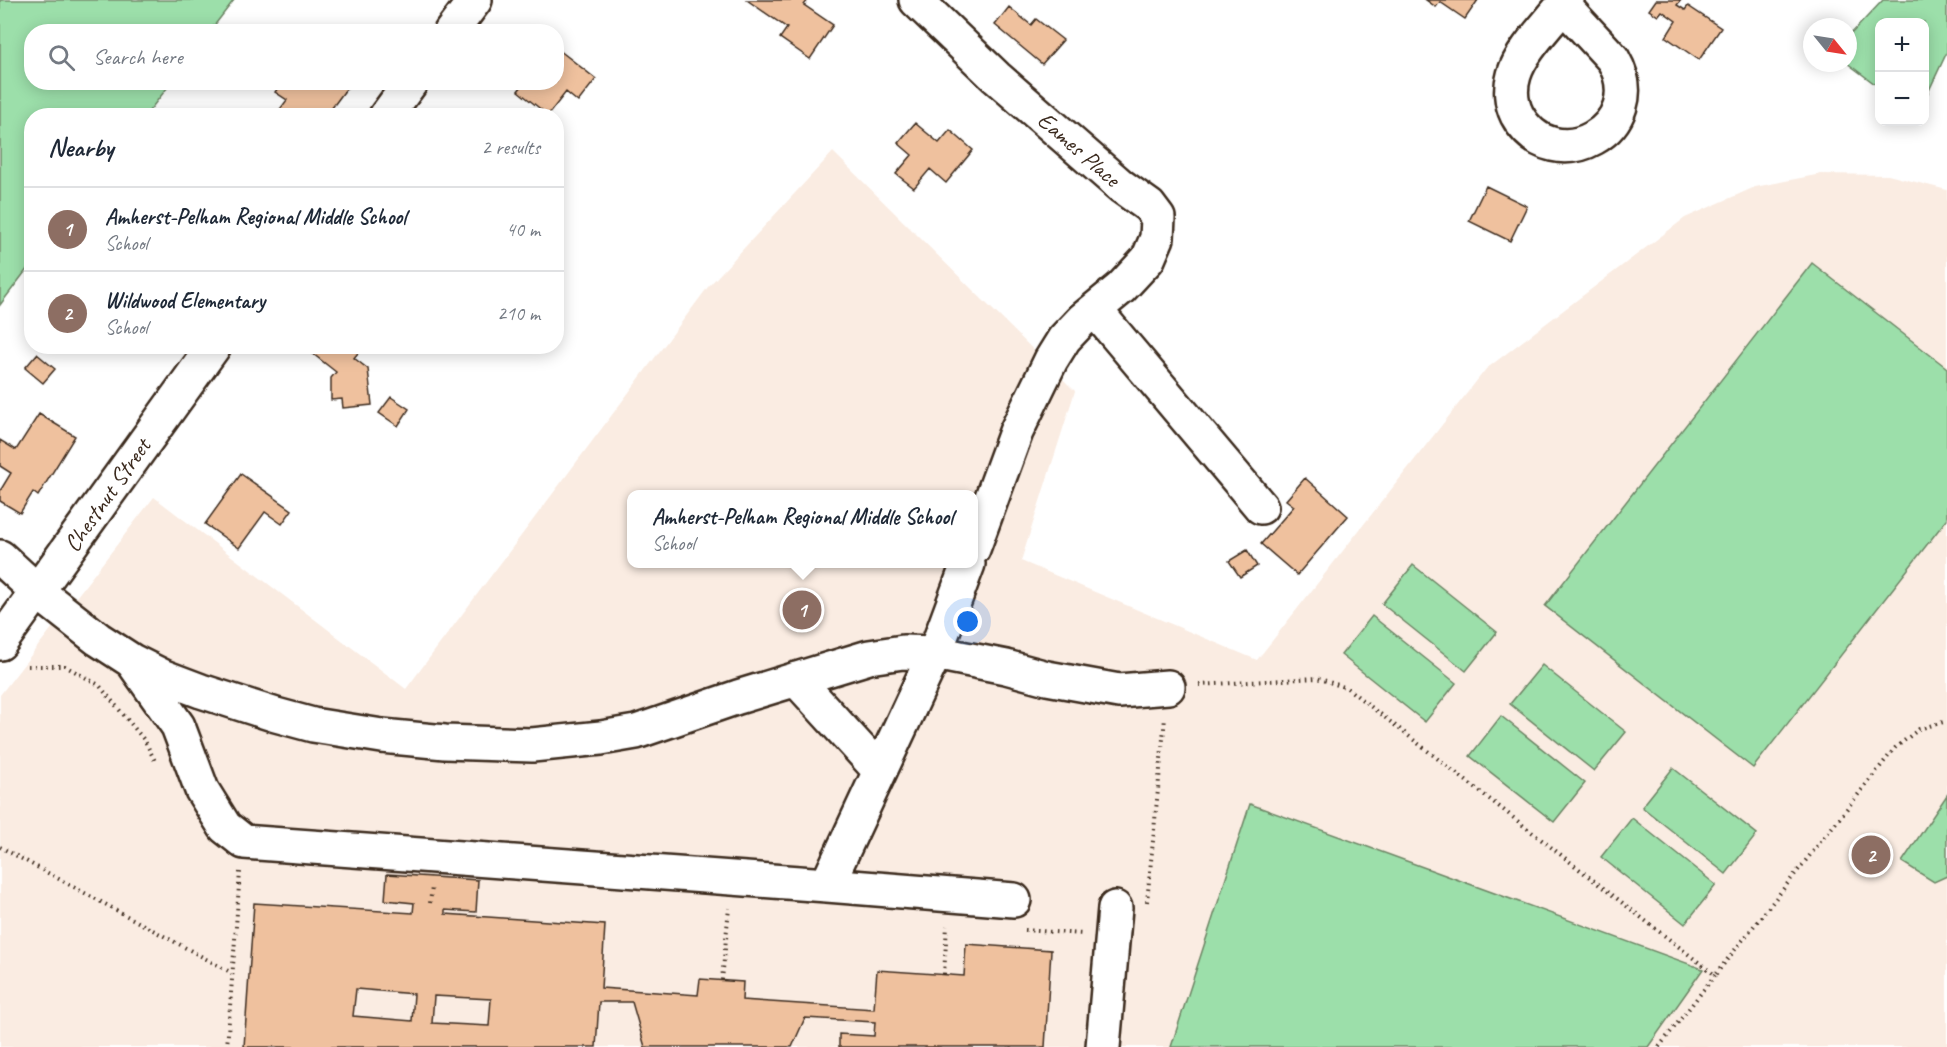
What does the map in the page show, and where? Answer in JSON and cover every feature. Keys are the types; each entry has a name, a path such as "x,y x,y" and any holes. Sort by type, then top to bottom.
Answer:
{"street":[{"path":"457,24 475,0"},
{"name":"Eames Place","path":"916,0 996,77 1121,186 1149,206 1158,218 1157,238 1148,259 1121,288 1095,310"},
{"path":"392,108 405,90"},
{"path":"978,535 1016,432 1051,360 1064,339 1095,310 1261,507"},
{"name":"Chestnut Street","path":"0,643 208,354"},
{"path":"0,556 38,592 98,639 132,661 201,692 276,715 382,736 445,742 532,745 601,738 636,732 868,657 903,652 935,653 1006,667 1047,678 1119,691 1168,687"},
{"path":"827,885 935,653 967,568"},
{"path":"132,661 178,726 202,790 225,827 244,842 1014,900"},
{"path":"796,679 880,771"},
{"path":"1103,1047 1115,908"}],"path":[{"path":"1168,687 1317,678 1347,688 1715,975"},
{"path":"1659,1047 1896,748 1919,729 1947,721"},
{"path":"0,848 232,973"},
{"path":"226,1047 240,866"},
{"path":"430,903 432,887"},
{"path":"944,974 947,925"}],"shaded area":[{"path":"833,152 1075,391 1021,561 1257,660 1486,369 1685,218 1755,187 1821,174 1888,175 1947,190 1947,1047 0,1047 0,695 154,497 406,689 708,287"}],"green space":[{"path":"0,0 234,0 215,24 24,24 24,90 166,90 151,108 24,108 24,273 0,305"},
{"path":"1883,0 1947,0 1947,52 1929,90 1929,18 1875,18 1875,84 1857,70 1857,27"},
{"path":"1812,263 1947,368 1947,519 1753,768 1545,606"},
{"path":"1413,565 1497,632 1466,671 1382,604"},
{"path":"1372,616 1456,683 1425,722 1341,655"},
{"path":"1542,665 1626,732 1594,771 1510,704"},
{"path":"1501,716 1585,783 1554,822 1470,756"},
{"path":"1673,768 1757,834 1726,874 1642,807"},
{"path":"1947,795 1947,876 1934,882 1902,862"},
{"path":"1250,804 1703,969 1648,1047 1171,1047"},
{"path":"1632,818 1716,885 1685,924 1601,857"}],"building":[{"path":"747,0 808,0 804,5 833,25 810,59 780,38 787,28"},
{"path":"1426,0 1478,0 1465,19 1440,2 1436,7"},
{"path":"1656,0 1681,0 1677,5 1685,10 1688,6 1721,28 1699,60 1666,37 1676,21 1662,11 1658,16 1649,10"},
{"path":"1009,7 1031,25 1036,19 1063,40 1042,64 995,25"},
{"path":"564,54 596,79 578,102 566,92 553,108 539,108 518,91 564,90"},
{"path":"276,90 345,90 332,108 281,108 287,100 275,92"},
{"path":"915,123 939,143 950,130 973,150 946,183 930,169 914,188 896,174 912,155 898,143"},
{"path":"1486,186 1527,206 1510,241 1469,221"},
{"path":"37,354 55,369 43,383 25,368"},
{"path":"313,354 357,354 354,358 368,369 372,405 343,408 342,399 331,400 331,378 336,372"},
{"path":"391,397 409,409 398,426 379,413"},
{"path":"39,414 75,436 38,496 33,492 20,513 0,501 0,491 11,473 0,466 0,440 16,450"},
{"path":"241,474 292,510 282,524 265,512 239,548 205,524"},
{"path":"1305,478 1348,516 1297,575 1261,544 1294,506 1286,500"},
{"path":"1247,550 1257,566 1240,577 1229,561"},
{"path":"387,874 478,880 476,912 445,910 445,914 605,925 601,988 698,995 700,979 743,982 742,1000 874,1009 877,970 964,976 966,944 1051,950 1045,1047 839,1047 839,1034 874,1036 875,1022 805,1018 792,1047 645,1047 632,1002 599,1002 596,1047 244,1047 254,903 413,913 414,903 385,900","holes":["356,989 414,994 412,1021 353,1016","434,996 491,999 489,1026 432,1023"]}],"place":[{"name":"Amherst-Pelham Regional Middle School","path":"802,610"},
{"name":"Wildwood Elementary","path":"1871,855"}]}
